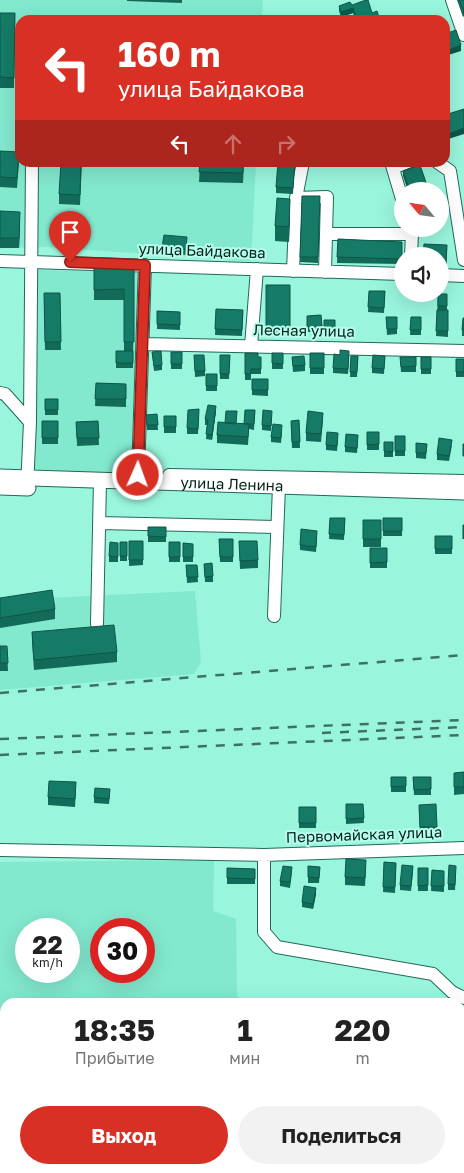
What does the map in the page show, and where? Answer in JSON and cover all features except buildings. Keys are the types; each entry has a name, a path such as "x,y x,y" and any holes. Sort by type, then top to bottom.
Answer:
{"main road":[{"name":"улица Ленина","path":"0,477 27,483"},
{"name":"улица Ленина","path":"0,487 27,483 100,485 464,500"},
{"name":"улица Ленина","path":"279,491 464,492"}],"street":[{"path":"452,0 464,33"},
{"path":"27,483 30,422 32,167"},
{"path":"293,271 296,198 301,167"},
{"path":"393,167 397,182"},
{"path":"444,167 450,171 464,260"},
{"path":"296,198 327,197 325,272"},
{"path":"326,234 394,232"},
{"name":"улица Байдакова","path":"0,261 394,274"},
{"path":"138,475 145,265"},
{"path":"251,346 257,269"},
{"path":"449,275 464,276"},
{"name":"Лесная улица","path":"143,344 464,351"},
{"path":"0,393 5,394 30,422"},
{"name":"улица Ленина","path":"62,474 464,481"},
{"path":"97,624 100,485"},
{"path":"274,616 276,527 279,491"},
{"path":"99,522 276,527"},
{"name":"Первомайская улица","path":"0,850 264,854 464,848"},
{"path":"264,854 264,932 277,947 433,974 452,992 464,998"}],"shaded area":[{"path":"0,0 263,0 262,15 15,15 15,167 256,167 251,261 46,247 0,248"},
{"path":"35,270 140,272 134,469 121,475 33,469"},
{"path":"195,591 201,662 194,674 0,690 0,607 49,598"},
{"path":"214,860 213,911 236,919 238,998 0,998 0,862"}],"railway":[{"path":"0,693 464,655"},
{"path":"0,739 464,720"},
{"path":"322,733 464,727"},
{"path":"0,755 464,735"}],"route":[{"path":"70,262 145,265 138,475"}]}
